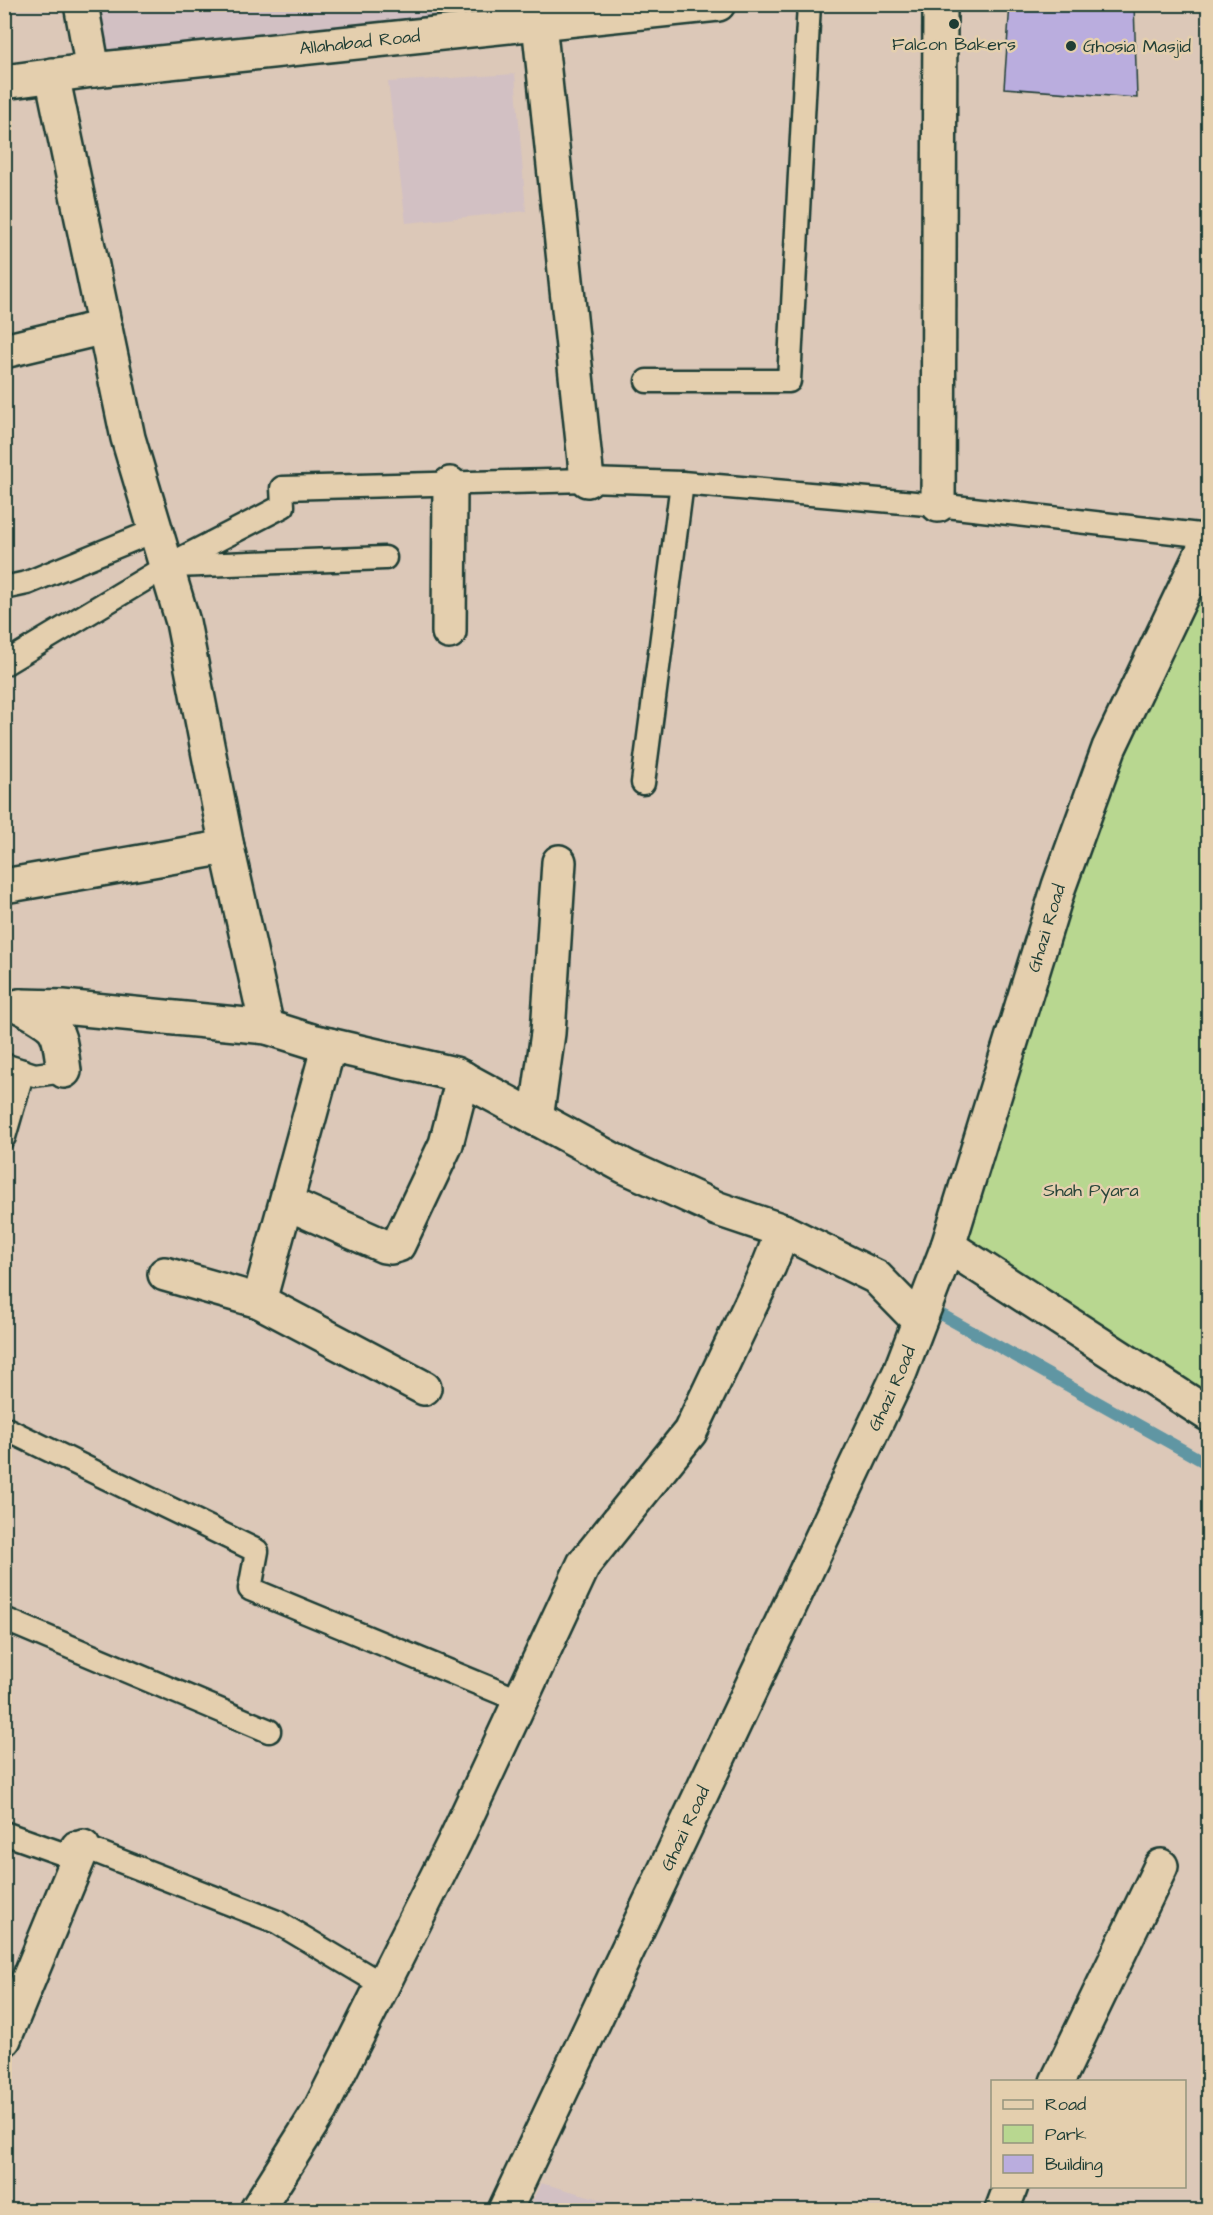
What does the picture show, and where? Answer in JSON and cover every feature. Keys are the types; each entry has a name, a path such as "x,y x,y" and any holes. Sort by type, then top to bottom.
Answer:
{"street":[{"path":"81,4 93,70"},
{"name":"Allahabad Road","path":"4,82 93,70 718,4"},
{"path":"938,505 940,4"},
{"path":"539,23 587,480"},
{"path":"52,75 128,438 183,622 226,847 267,1027"},
{"path":"4,351 105,327"},
{"path":"449,632 450,484"},
{"name":"Ghazi Road","path":"505,2211 900,1372 948,1246 1059,886 1109,747 1209,538"},
{"path":"4,886 226,847"},
{"path":"536,1119 548,1033 559,862"},
{"path":"12,998 63,1007 267,1027 329,1045 455,1074 636,1172 718,1209 783,1231 876,1277 923,1309"},
{"path":"12,998 55,1027 64,1071"},
{"path":"259,1301 329,1045"},
{"path":"286,1203 384,1246 398,1245 446,1144 463,1078"},
{"path":"257,2211 320,2110 455,1841 584,1564 690,1432 769,1266 783,1231"},
{"path":"948,1246 1209,1414"},
{"path":"165,1274 259,1301 424,1388"},
{"path":"4,2039 83,1847"},
{"path":"1058,2080 1161,1866"},
{"path":"1002,2211 1011,2188"}],"lane":[{"path":"647,381 789,381 809,4"},
{"path":"4,664 166,566 284,506 282,488 587,480 682,483 938,505 1209,538"},
{"path":"643,783 682,483"},
{"path":"4,588 27,583 156,530"},
{"path":"166,566 385,558"},
{"path":"4,1137 14,1068 35,1075 64,1071"},
{"path":"4,1428 257,1551 250,1589 520,1701"},
{"path":"4,1619 269,1731"},
{"path":"4,1833 66,1855 74,1843 277,1922 383,1985"}],"shaded area":[{"path":"81,4 718,5 93,70"},
{"path":"515,74 526,211 406,223 388,82"},
{"path":"541,2183 640,2210 528,2210"}],"green space":[{"name":"Shah Pyara","path":"1208,550 1208,1402 948,1246 1109,748"}],"building":[{"name":"Ghosia Masjid","path":"1010,4 1134,4 1137,98 1004,88"}],"waterway":[{"path":"926,1306 1208,1464"}],"place":[{"name":"Falcon Bakers","path":"954,24"},
{"name":"Ghosia Masjid","path":"1071,46"}]}
